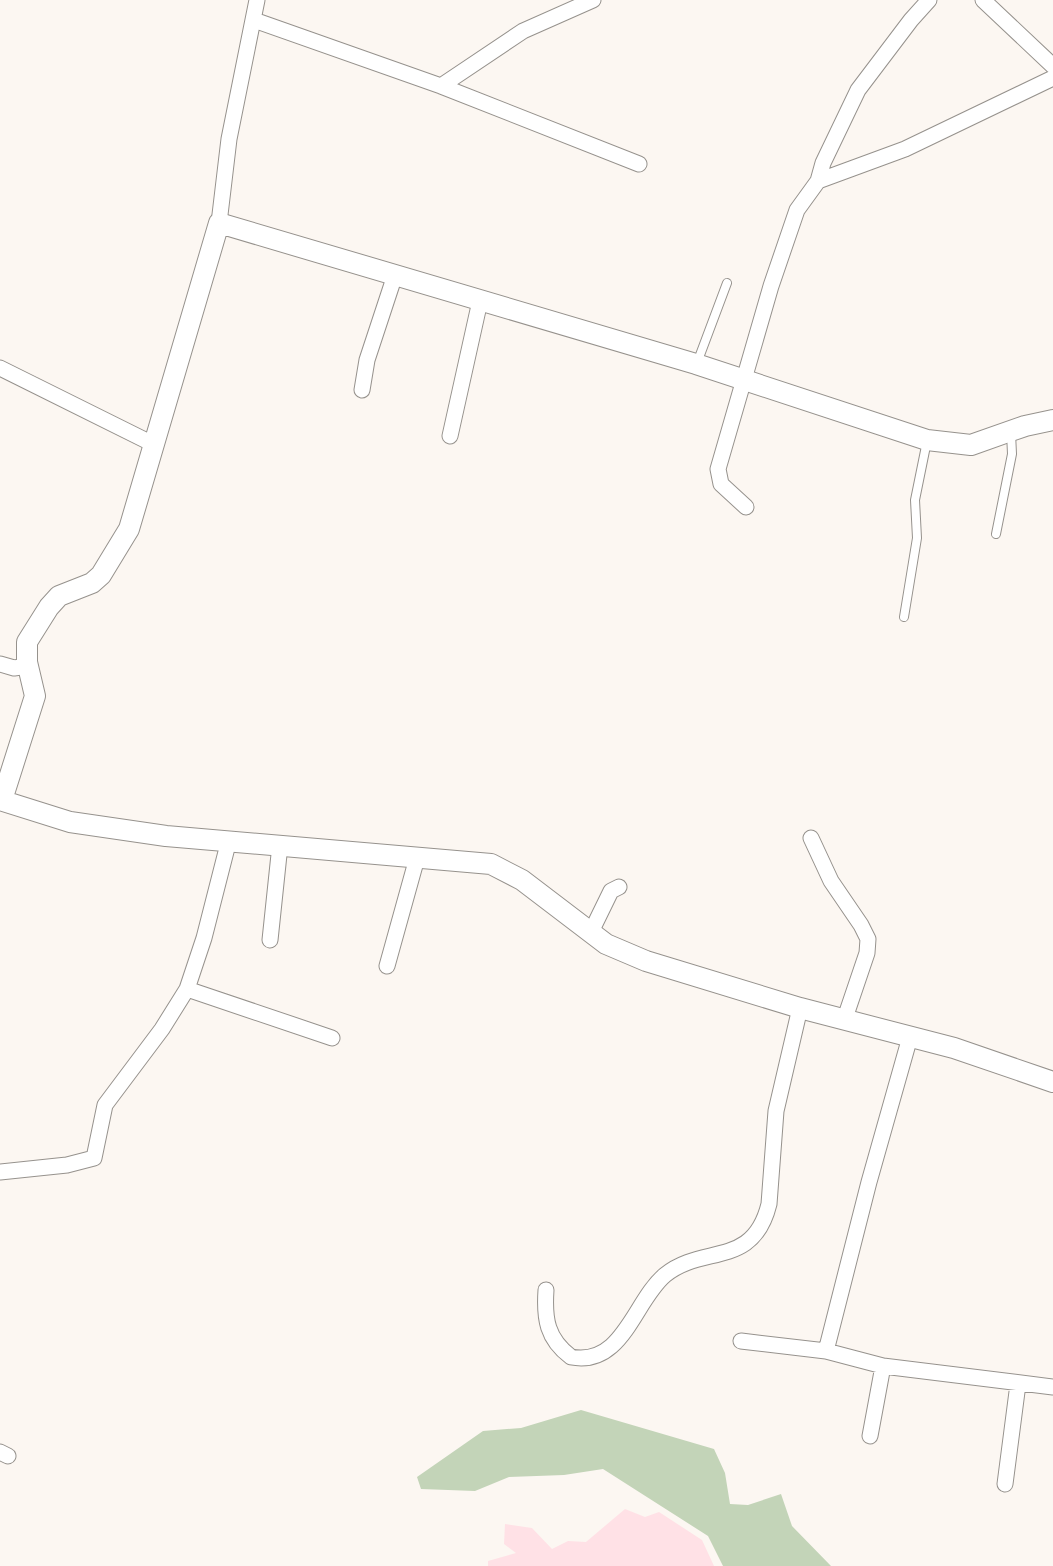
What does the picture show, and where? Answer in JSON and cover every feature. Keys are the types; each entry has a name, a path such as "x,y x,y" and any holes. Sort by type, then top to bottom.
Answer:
{"street":[{"path":"257,0 229,139 219,223 129,529 92,584 59,596 35,628 27,658 35,696 1,800 70,822 166,836 491,864 522,880 606,944 646,961 800,1008 845,1018 1009,1065 1053,1082"},
{"path":"441,86 523,32 593,0"},
{"path":"746,507 721,484 718,475 743,379 794,219 802,200 818,181 823,163 858,90 929,0"},
{"path":"983,0 1053,66"},
{"path":"254,20 441,86 639,164"},
{"path":"818,181 905,149 1053,78"},
{"path":"219,223 696,364 927,440 971,445 1053,420"},
{"path":"362,390 367,360 395,275"},
{"path":"450,436 480,301"},
{"path":"0,368 155,445"},
{"path":"0,664 14,668 27,658"},
{"path":"811,838 831,881 868,939 867,953 845,1018"},
{"path":"0,1172 67,1165 94,1158 105,1105 162,1029 188,989 204,938 229,840"},
{"path":"270,940 280,845"},
{"path":"387,966 417,858"},
{"path":"591,932 611,891 619,887"},
{"path":"188,989 332,1038"},
{"path":"546,1290 544,1317 555,1342 571,1357 589,1357 615,1344 658,1281 671,1270 692,1261 724,1254 752,1237 759,1229 769,1204 776,1111 800,1008"},
{"path":"826,1351 869,1182 910,1036"},
{"path":"741,1341 826,1351 883,1366 1053,1387"},
{"path":"870,1436 883,1366"},
{"path":"1005,1484 1018,1384"}],"lane":[{"path":"696,364 727,283"},
{"path":"996,534 1012,454 1011,431"},
{"path":"904,617 917,538 915,500 927,440"}],"shaded area":[{"path":"581,1410 714,1449 725,1473 730,1504 748,1505 781,1494 792,1526 831,1566 723,1566 708,1536 603,1469 564,1475 509,1477 475,1491 421,1489 417,1477 483,1431 521,1428"},
{"path":"625,1509 645,1517 659,1512 702,1540 714,1566 488,1566 488,1561 516,1553 504,1544 505,1524 532,1528 552,1549 568,1541 586,1542"}]}
